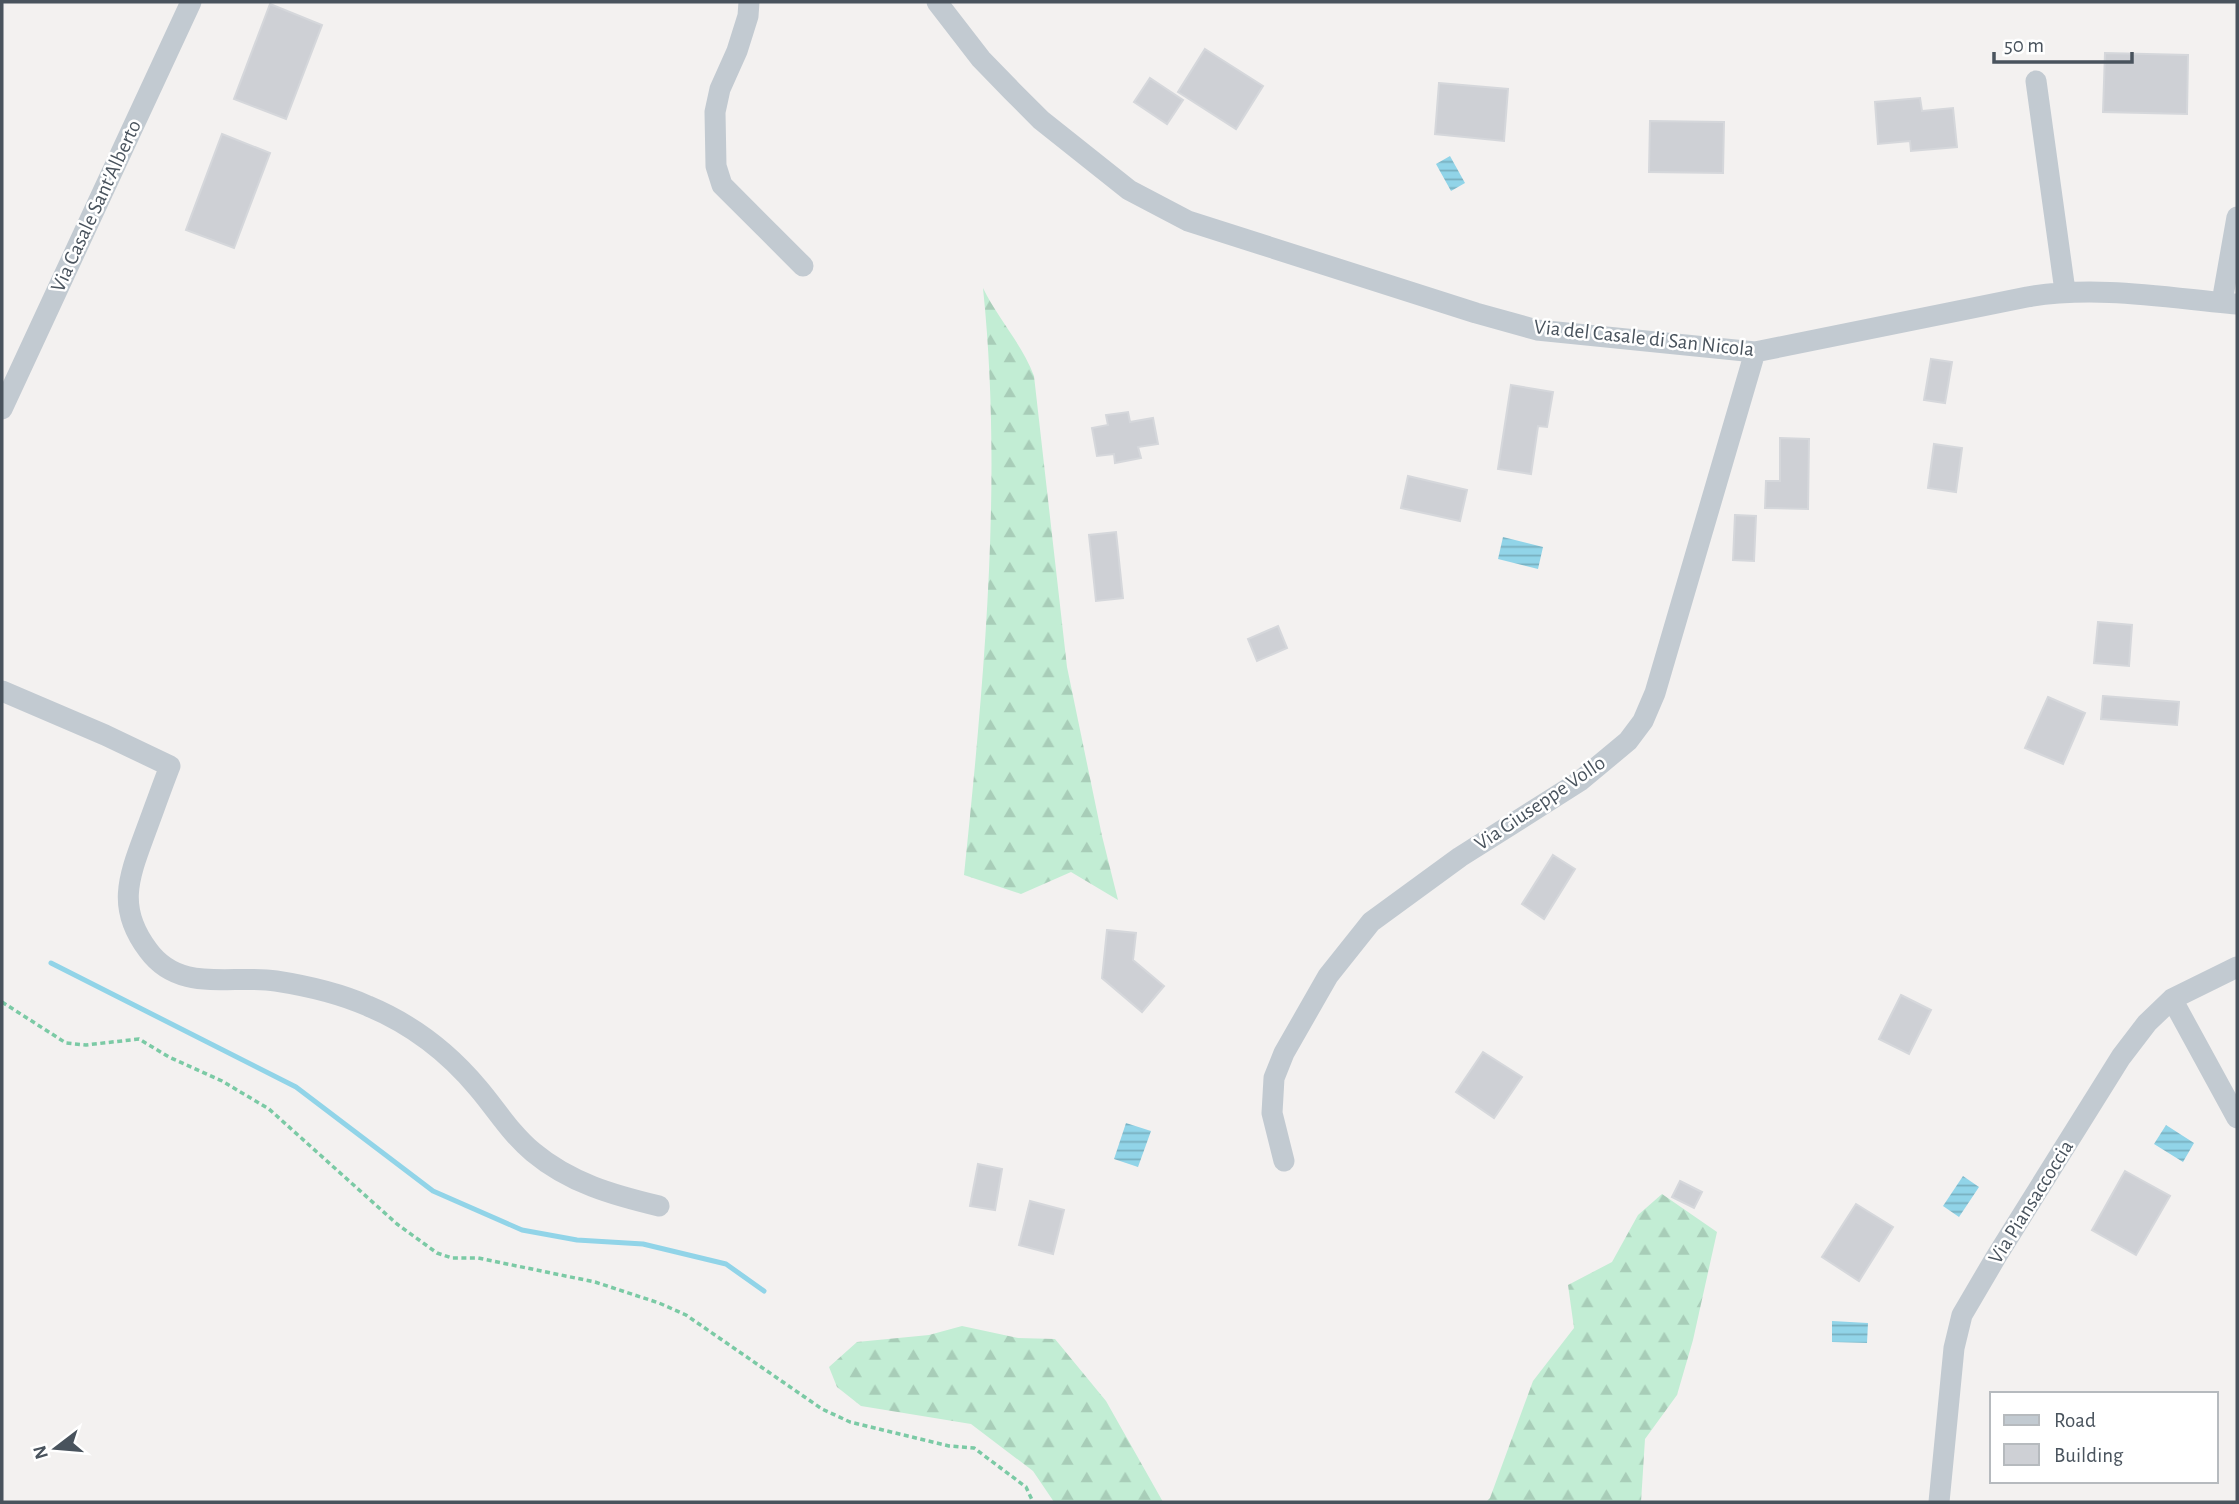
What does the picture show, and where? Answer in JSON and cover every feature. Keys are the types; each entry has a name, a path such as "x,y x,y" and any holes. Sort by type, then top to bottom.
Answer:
{"street":[{"name":"Via Casale Sant'Alberto","path":"2,410 191,2"},
{"path":"749,2 748,16 737,51 720,89 715,112 716,166 722,185 803,266"},
{"name":"Via del Casale di San Nicola","path":"937,2 981,59 1041,120 1129,190 1188,221 1537,330 1755,352 2065,291 2230,303"},
{"path":"2036,81 2065,291"},
{"path":"2230,303 2237,217"},
{"name":"Via Giuseppe Vollo","path":"1284,1161 1272,1113 1277,1069 1328,976 1371,922 1460,857 1580,781 1628,741 1643,721 1655,693 1755,352"},
{"path":"2,691 170,766 131,872 127,893 135,930 159,963 195,980 245,978 276,981 333,992 371,1007 414,1030 445,1054 478,1087 522,1141 542,1159 584,1184 614,1195 659,1206"},
{"name":"Via Piansaccoccia","path":"1939,1502 1954,1348 1962,1315 2121,1057 2147,1023 2172,999 2237,967"},
{"path":"2172,999 2237,1118"}],"path":[{"path":"2,1002 66,1043 86,1045 139,1039 222,1082 269,1110 397,1224 421,1244 437,1253 452,1258 478,1258 595,1282 668,1307 687,1315 725,1340 822,1409 850,1422 948,1446 974,1448 1026,1487 1033,1502"}],"green space":[{"path":"983,288 1034,376 1067,667 1118,900 1071,872 1021,894 964,875 984,656 991,507 989,360"},
{"path":"1662,1194 1717,1232 1693,1340 1677,1395 1645,1439 1641,1502 1486,1502 1490,1498 1533,1381 1574,1328 1568,1285 1612,1262 1638,1215"},
{"path":"962,1326 1018,1338 1055,1339 1106,1401 1163,1502 1054,1502 1033,1471 971,1424 861,1406 837,1387 829,1367 857,1342 929,1335"}],"water":[{"path":"1450,156 1465,183 1451,191 1436,164"},
{"path":"1503,537 1543,547 1538,569 1498,559"},
{"path":"1126,1123 1151,1131 1138,1167 1114,1159"},
{"path":"2166,1125 2194,1143 2183,1162 2154,1144"},
{"path":"1963,1176 1979,1187 1959,1217 1943,1206"},
{"path":"1832,1321 1868,1323 1867,1343 1832,1342"}],"building":[{"path":"270,4 322,25 286,119 234,99"},
{"path":"1205,49 1263,86 1236,129 1178,92"},
{"path":"2105,53 2188,55 2187,114 2103,112"},
{"path":"1150,78 1183,100 1167,124 1134,102"},
{"path":"1439,83 1508,89 1504,141 1435,134"},
{"path":"1920,98 1922,111 1953,108 1957,147 1911,151 1910,141 1878,144 1875,102"},
{"path":"1650,121 1724,122 1723,173 1649,172"},
{"path":"222,134 270,153 234,248 186,230"},
{"path":"1931,359 1952,362 1945,403 1924,400"},
{"path":"1511,385 1553,392 1547,427 1538,426 1531,474 1498,469"},
{"path":"1128,412 1130,422 1153,418 1158,444 1138,447 1141,458 1115,463 1114,454 1097,456 1092,428 1108,425 1106,415"},
{"path":"1780,438 1809,439 1808,509 1765,508 1766,481 1780,481"},
{"path":"1934,444 1962,448 1956,492 1928,488"},
{"path":"1408,476 1467,490 1460,521 1401,508"},
{"path":"1735,515 1756,516 1754,561 1733,560"},
{"path":"1116,532 1123,598 1096,601 1089,535"},
{"path":"2098,622 2132,625 2129,666 2094,663"},
{"path":"1278,626 1287,648 1257,661 1248,639"},
{"path":"2103,696 2179,702 2177,725 2101,719"},
{"path":"2048,697 2085,713 2063,764 2025,748"},
{"path":"1553,855 1575,869 1544,919 1522,904"},
{"path":"1107,930 1136,933 1133,960 1164,986 1142,1012 1102,978"},
{"path":"1901,995 1931,1010 1909,1054 1879,1039"},
{"path":"1483,1052 1522,1077 1494,1118 1456,1092"},
{"path":"978,1164 1002,1169 995,1210 970,1206"},
{"path":"2125,1171 2170,1196 2136,1255 2092,1230"},
{"path":"1680,1181 1702,1192 1694,1208 1672,1197"},
{"path":"1030,1201 1064,1210 1053,1254 1019,1245"},
{"path":"1856,1204 1893,1227 1859,1281 1822,1257"}],"waterway":[{"path":"51,963 296,1087 433,1191 522,1230 577,1240 643,1244 726,1264 764,1291"}]}
